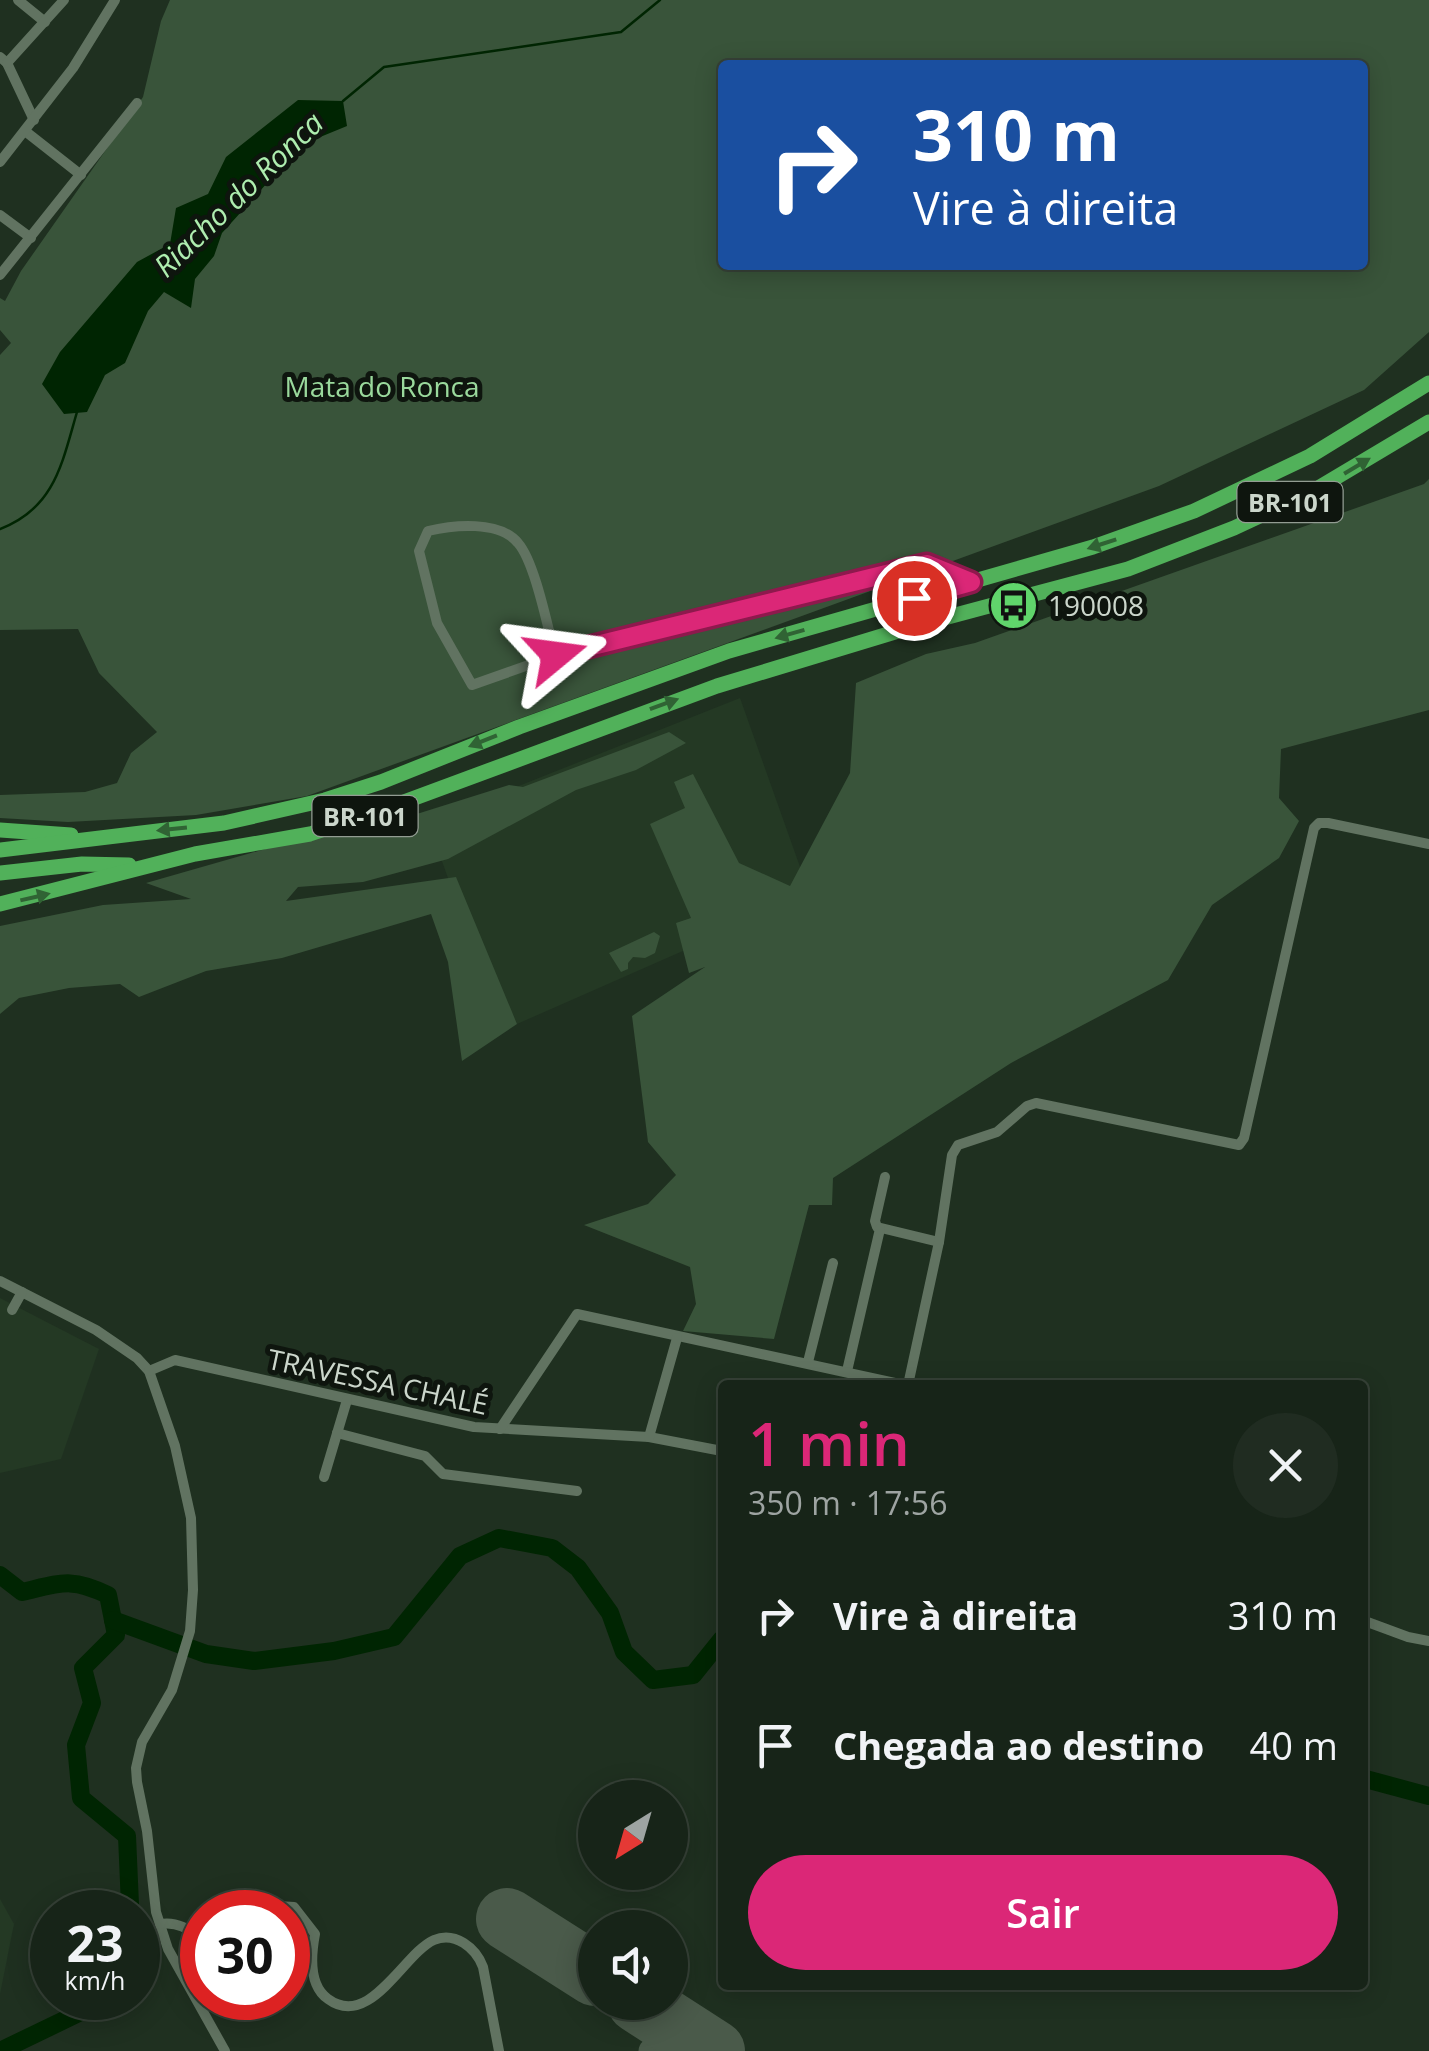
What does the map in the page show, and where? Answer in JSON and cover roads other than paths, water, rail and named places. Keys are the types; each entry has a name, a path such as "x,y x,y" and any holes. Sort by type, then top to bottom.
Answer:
{"highway":[{"name":"BR-101","path":"0,850 224,823 325,800 381,782 729,652 1094,547 1211,504 1310,456 1429,383"},
{"name":"BR-101","path":"0,873 82,864 148,865 324,830 717,686 1141,564 1234,528 1316,490 1429,422"},
{"path":"0,830 94,838"},
{"path":"0,904 148,865"}],"street":[{"path":"18,0 44,22"},
{"path":"34,120 4,60 64,0"},
{"path":"0,162 86,50 113,1"},
{"path":"0,276 137,103"},
{"path":"25,131 81,176"},
{"path":"0,215 31,238"},
{"path":"556,655 528,559 517,541 497,530 451,526 428,531 418,550 437,623 472,686 556,655 927,564 971,582"},
{"path":"907,1380 958,1145 997,1132 1036,1103 1239,1146 1244,1138 1314,828 1319,823 1328,824 1429,844"},
{"path":"847,1371 885,1177"},
{"path":"878,1228 938,1242"},
{"path":"808,1362 834,1263"},
{"path":"0,1281 122,1345 149,1371 175,1446 188,1504 193,1590 190,1631 182,1660 172,1690 142,1742 136,1768 152,1890"},
{"path":"12,1310 22,1292"},
{"path":"500,1428 577,1314 885,1380"},
{"path":"649,1437 677,1338"},
{"name":"TRAVESSA CHALÉ","path":"149,1371 166,1361 186,1361 432,1420 649,1437 718,1450"},
{"path":"324,1477 347,1400"},
{"path":"338,1432 424,1456 443,1474 577,1491"},
{"path":"1368,1622 1429,1640"},
{"path":"180,1926 160,1924 168,1949 225,2051"},
{"path":"310,1928 315,1934 312,1962 319,1992 343,2006 380,1991 432,1941 460,1941 478,1955 483,1967 499,2051"}],"water":[{"path":"298,100 343,101 347,126 291,149 269,181 222,233 214,256 195,279 191,308 164,292 148,311 125,363 105,375 87,412 64,414 42,384 60,352 137,262 170,244 176,208 208,194 226,157"}],"waterway":[{"name":"Riacho do Ronca","path":"343,101 384,67 621,32 660,0"},
{"name":"Riacho do Ronca","path":"0,529 18,520 45,496 61,466 77,412"},
{"path":"113,1620 206,1654 254,1661 334,1651 394,1637 460,1556 499,1538 552,1548 578,1568 610,1613 624,1652 653,1680 693,1675 718,1644"},
{"path":"0,1575 22,1592 66,1583 108,1595 116,1635 83,1668 92,1703 76,1745 81,1798 127,1836 129,1890"},
{"path":"1368,1780 1429,1796"},
{"path":"0,2051 64,2020"}],"place":[{"name":"190008","path":"1013,605"}],"park label":[{"name":"Mata do Ronca","path":"382,386"}]}
